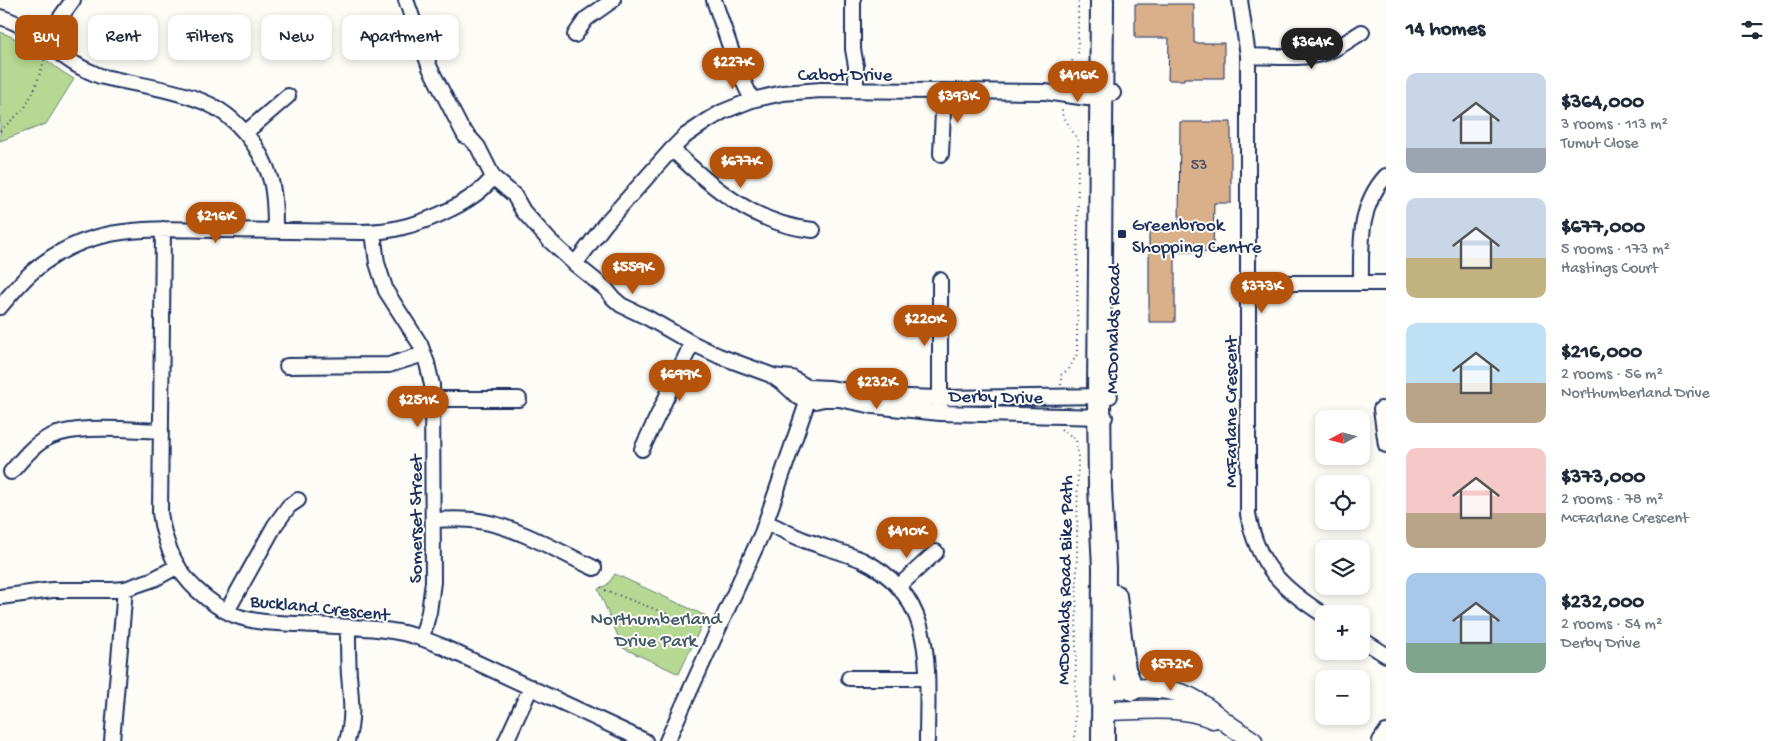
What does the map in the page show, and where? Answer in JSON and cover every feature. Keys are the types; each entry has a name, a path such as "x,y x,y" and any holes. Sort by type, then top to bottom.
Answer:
{"main road":[{"name":"McDonalds Road","path":"1102,0 1105,93 1105,406 1110,501 1104,568"},
{"name":"McDonalds Road","path":"1105,93 1113,0"},
{"name":"McDonalds Road","path":"1103,741 1104,568 1100,488 1105,406"},
{"path":"1107,532 1124,669 1132,689"}],"street":[{"path":"62,15 73,0"},
{"path":"406,0 430,68 488,181 514,195 523,211 549,240 606,289 626,299 647,318 692,343 719,356 771,376 805,395 797,434 784,465 764,528 667,741"},
{"path":"575,35 586,19 613,0"},
{"path":"714,0 748,101"},
{"path":"853,0 853,49 850,65 853,91"},
{"name":"McFarlane Crescent","path":"1240,0 1248,56 1247,500 1250,527 1261,556 1276,578 1298,598 1315,608"},
{"path":"0,17 15,23"},
{"path":"1248,56 1310,56 1322,54 1336,49 1362,32"},
{"path":"68,60 100,76 206,102 230,118 245,133 260,154 270,180 275,209 275,231"},
{"path":"941,154 944,91"},
{"name":"Cabot Drive","path":"573,262 672,149 686,136 707,121 748,101 768,95 791,92 1045,92 1087,98 1105,93"},
{"path":"245,133 288,96"},
{"path":"672,149 733,201 783,225 813,230"},
{"path":"1361,283 1363,220 1374,192 1386,176"},
{"path":"0,307 31,273 43,263 71,247 110,233 163,229 373,232 404,227 437,214 468,188 488,181"},
{"name":"Buckland Crescent","path":"163,229 160,513 166,540 178,566 194,587 215,605 245,618 270,623 392,631 422,638 645,741"},
{"name":"Somerset Street","path":"373,232 377,263 386,291 393,305 413,331 424,354 430,373 432,399 432,596 422,638"},
{"path":"940,280 940,413"},
{"path":"1248,283 1386,283"},
{"path":"642,450 692,343"},
{"path":"287,366 389,365 424,354"},
{"name":"Derby Drive","path":"805,395 830,388 877,396 1105,406"},
{"name":"Derby Drive","path":"805,395 873,406 940,413 1105,406"},
{"path":"432,399 519,399"},
{"path":"1381,409 1386,445"},
{"path":"12,472 35,446 58,432 81,429 161,431"},
{"path":"227,611 275,525 289,506 298,500"},
{"path":"433,520 463,519 492,523 521,534 594,568"},
{"path":"764,528 863,561 885,576 907,599 920,622 926,647 927,741"},
{"path":"898,588 936,552"},
{"path":"0,597 38,591 125,589 154,579 178,566"},
{"path":"112,741 125,589"},
{"path":"347,741 352,703 348,668 348,627"},
{"path":"1370,645 1386,655"},
{"path":"849,678 927,678"},
{"path":"506,741 531,687"},
{"path":"1103,700 1132,689 1168,690 1185,694 1207,707 1253,741"},
{"path":"1103,700 1134,711 1164,708 1182,710 1202,714 1229,725"},
{"path":"1380,741 1386,732"}],"path":[{"path":"1062,80 1062,75 1078,53 1078,0"},
{"path":"0,131 24,109 34,91 44,60"},
{"path":"1061,382 1061,376 1069,369 1077,354 1078,140 1062,114 1062,104"},
{"name":"McDonalds Road Bike Path","path":"1060,429 1076,439 1078,453 1075,741"},
{"path":"601,587 680,619 704,623"}],"green space":[{"path":"0,32 15,38 15,60 46,60 74,79 46,124 0,141"},
{"name":"Northumberland Drive Park","path":"615,574 706,616 679,674 623,648 598,589 607,585"}],"building":[{"path":"1135,4 1194,4 1194,43 1224,43 1224,78 1168,80 1169,38 1135,38"},
{"path":"1180,122 1231,122 1231,203 1214,203 1213,252 1175,252 1175,322 1149,322 1149,226 1179,226"}],"place":[{"name":"Greenbrook Shopping Centre","path":"1122,234"}]}
